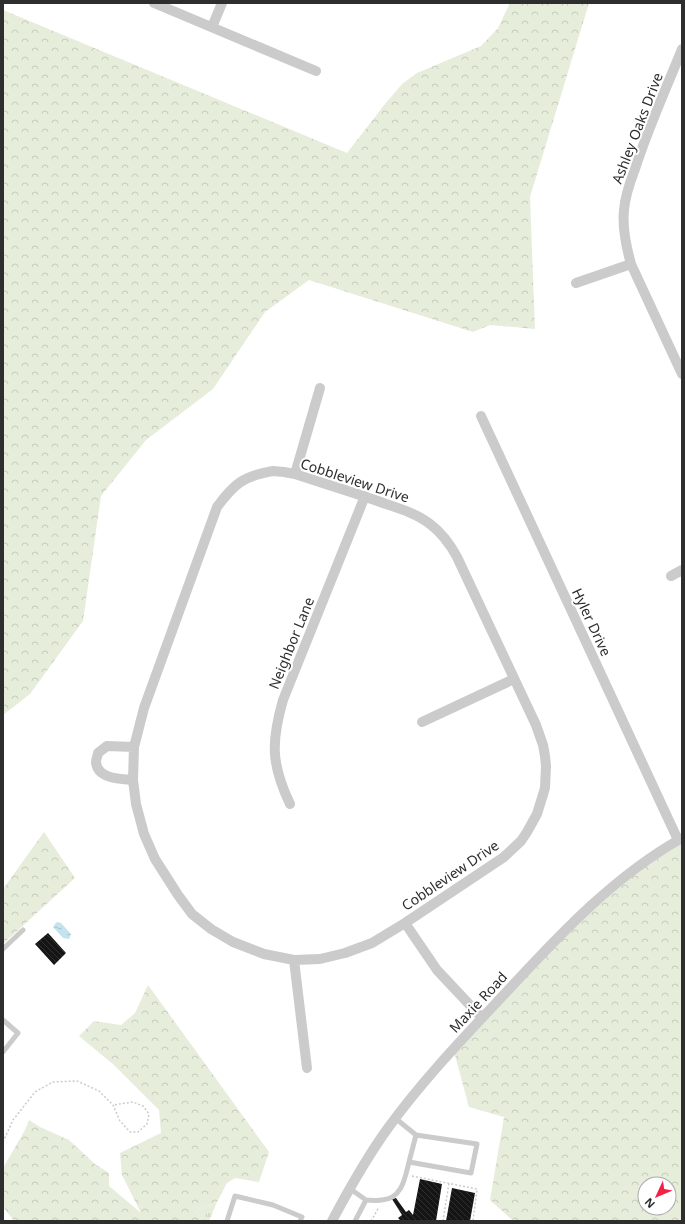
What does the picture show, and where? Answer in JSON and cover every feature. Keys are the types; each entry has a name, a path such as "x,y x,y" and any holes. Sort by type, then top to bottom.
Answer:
{"street":[{"path":"154,3 316,71"},
{"path":"212,27 222,3"},
{"name":"Ashley Oaks Drive","path":"682,49 641,150 627,193 623,227 626,247 631,264 682,374"},
{"path":"576,283 631,264"},
{"path":"295,474 320,388"},
{"name":"Hyler Drive","path":"481,416 680,839"},
{"name":"Cobbleview Drive","path":"284,472 295,474 365,496 412,513 430,524 447,540 457,557 536,725 545,756 545,788 537,814 527,832 521,841 504,857 405,923 372,943 344,953 320,959 294,960 264,954 233,942 211,929 192,914 155,859 144,834 136,804 133,780 134,747 144,708 217,507 230,490 240,482 260,473 284,472"},
{"name":"Neighbor Lane","path":"290,804 278,776 274,743 276,722 283,700 365,496"},
{"path":"671,576 682,570"},
{"path":"422,722 514,679"},
{"path":"133,780 110,777 102,773 96,763 98,753 107,746 134,747"},
{"name":"Maxie Road","path":"332,1221 370,1153 395,1118 422,1085 482,1018 556,938 587,909 636,868 680,839"},
{"path":"405,923 437,970 482,1018"},
{"path":"294,960 307,1068"}],"lane":[{"path":"3,949 23,930"},
{"path":"3,1020 18,1033 3,1052"},
{"path":"395,1118 416,1135 477,1144 470,1172 409,1162"},
{"path":"350,1188 366,1200 384,1200 395,1196 403,1184 416,1135"},
{"path":"227,1221 235,1196 273,1205 302,1217 300,1221"},
{"path":"355,1221 366,1200"}],"path":[{"path":"3,1142 13,1120 35,1092 53,1082 77,1081 99,1091 113,1105 120,1121 130,1132 138,1132 147,1124 149,1114 143,1106 133,1102 113,1105"},
{"path":"411,1181 412,1176 477,1189 478,1194 473,1221"},
{"path":"443,1221 449,1183"},
{"path":"371,1221 378,1209 382,1208"}],"green space":[{"path":"509,3 589,3 530,197 535,329 490,325 473,332 309,280 265,312 213,389 146,440 101,496 83,621 30,694 3,715 3,10 347,153 402,84 417,73 481,46 498,28"},
{"path":"44,832 75,878 3,944 3,889"},
{"path":"682,838 682,1221 516,1221 511,1219 490,1200 504,1117 469,1107 453,1048 587,909"},
{"path":"148,985 269,1152 259,1182 235,1178 227,1183 217,1202 196,1211 203,1221 14,1221 3,1207 3,1168 25,1130 29,1120 40,1127 69,1140 95,1164 109,1173 109,1186 141,1213 122,1175 120,1153 161,1133 159,1110 114,1065 79,1036 94,1021 121,1025 135,1013"},
{"path":"217,1202 209,1221 203,1221 196,1211"}],"water":[{"path":"57,922 61,923 71,934 69,939 63,938 53,927"}],"building":[{"path":"48,933 66,953 54,965 35,944"},
{"path":"420,1179 442,1184 436,1221 401,1221 398,1218 402,1215 392,1199 396,1198 406,1212 409,1210 413,1215"},
{"path":"452,1188 475,1193 470,1221 446,1221"}]}
